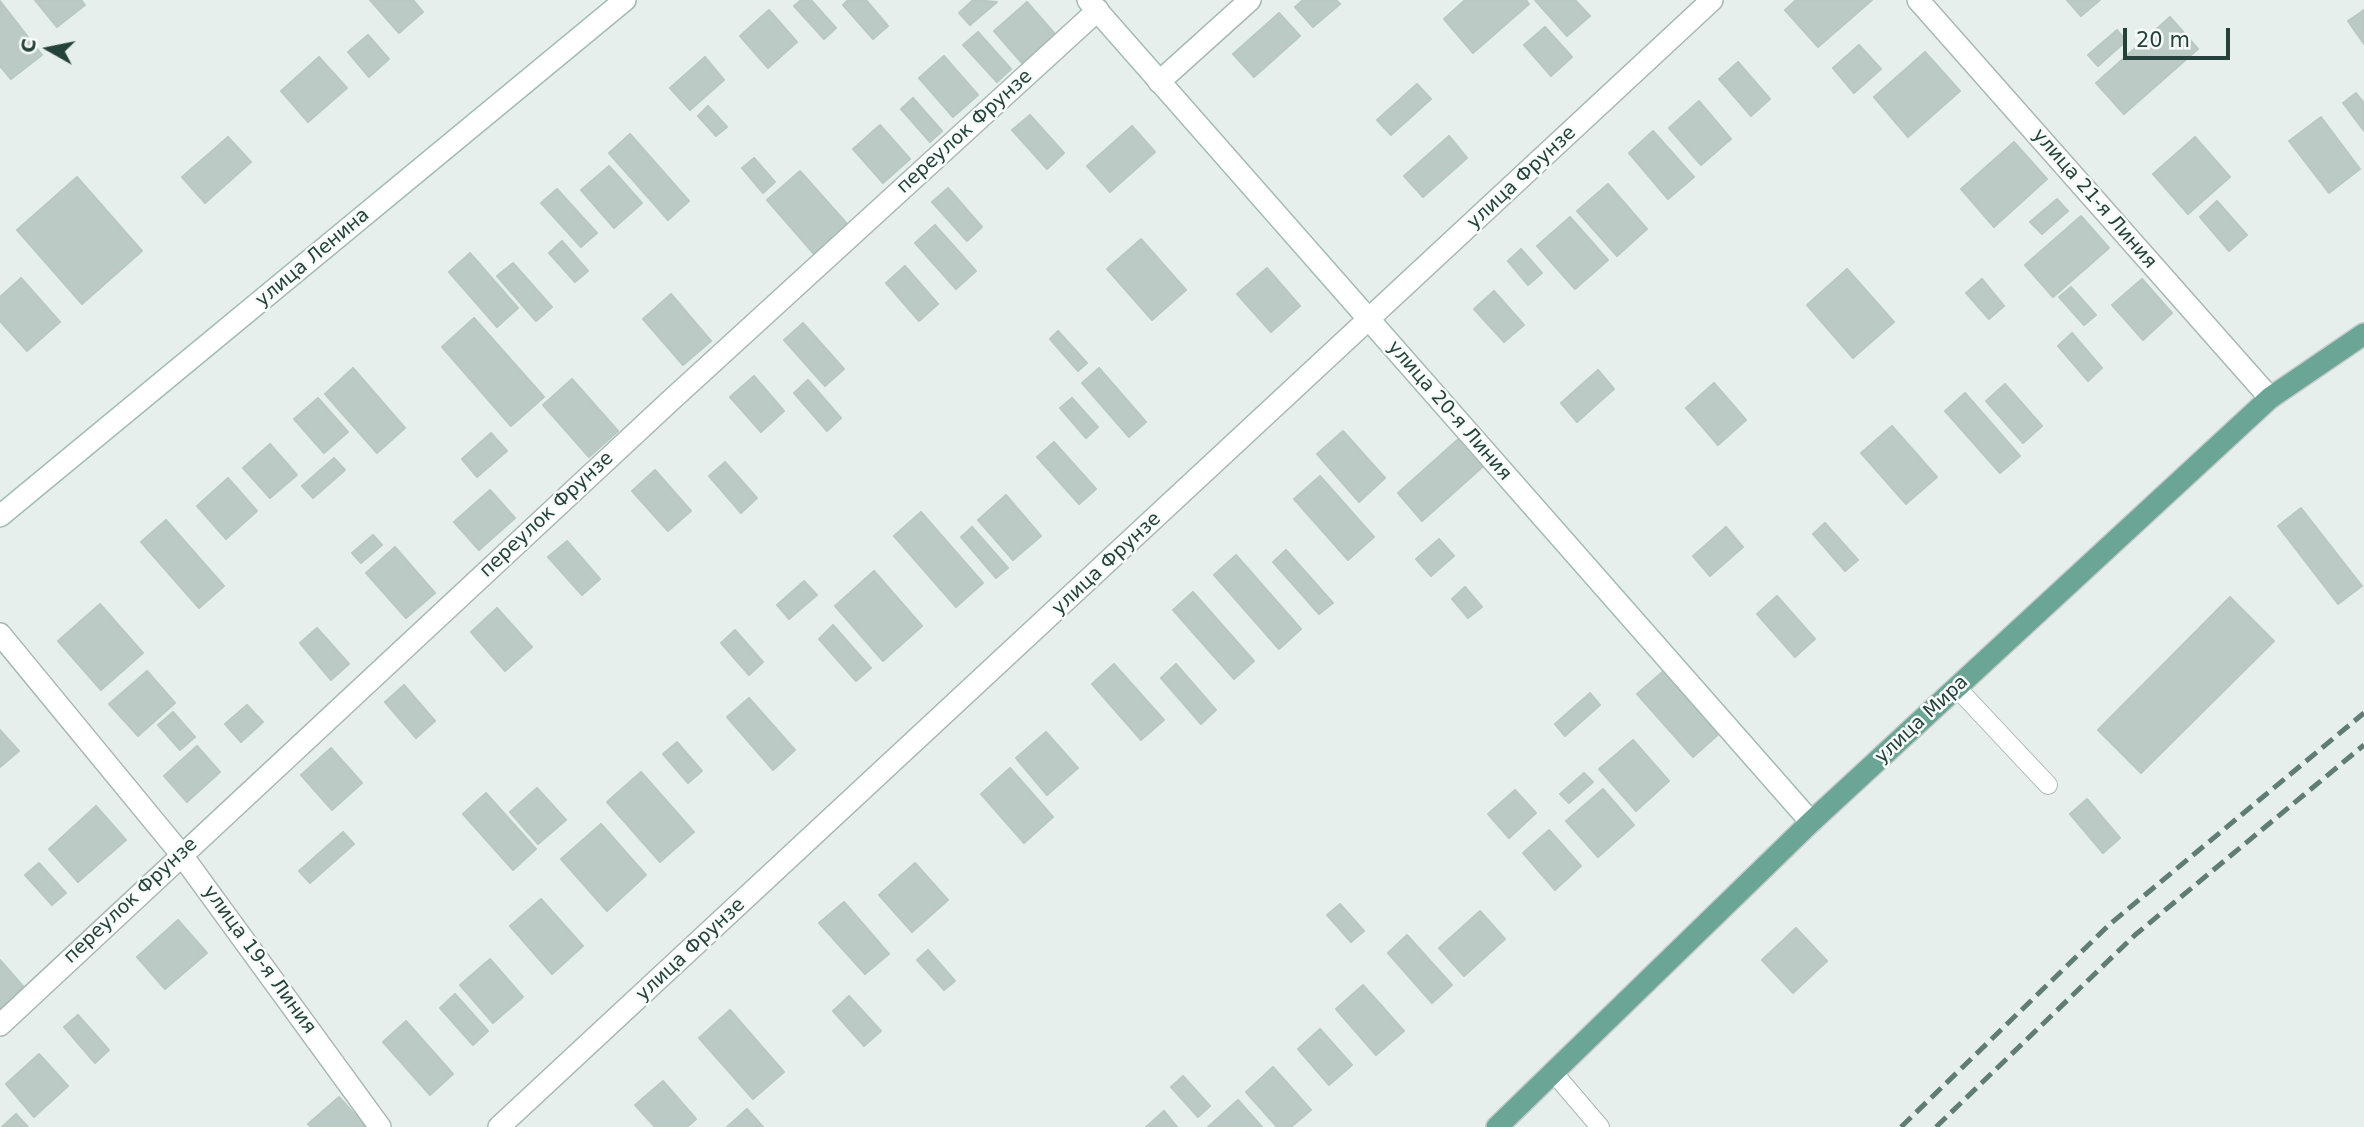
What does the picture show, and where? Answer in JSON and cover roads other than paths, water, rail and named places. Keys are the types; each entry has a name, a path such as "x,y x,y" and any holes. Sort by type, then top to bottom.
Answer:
{"main road":[{"name":"улица Мира","path":"1497,1127 1811,822 2270,398 2364,334"}],"street":[{"name":"улица Ленина","path":"0,516 625,0"},
{"path":"1160,82 1250,0"},
{"name":"улица Фрунзе","path":"499,1127 1712,0"},
{"name":"улица 21-я Линия","path":"1918,0 2270,398"},
{"name":"улица 20-я Линия","path":"1093,5 1811,822"},
{"name":"переулок Фрунзе","path":"0,1025 1093,5"},
{"name":"улица 19-я Линия","path":"0,635 181,854 380,1127"}],"lane":[{"path":"1957,688 2048,785"},
{"path":"1553,1072 1600,1127"}],"railway":[{"path":"1901,1127 2110,924 2364,713"},
{"path":"1936,1127 2135,935 2364,745"}]}
